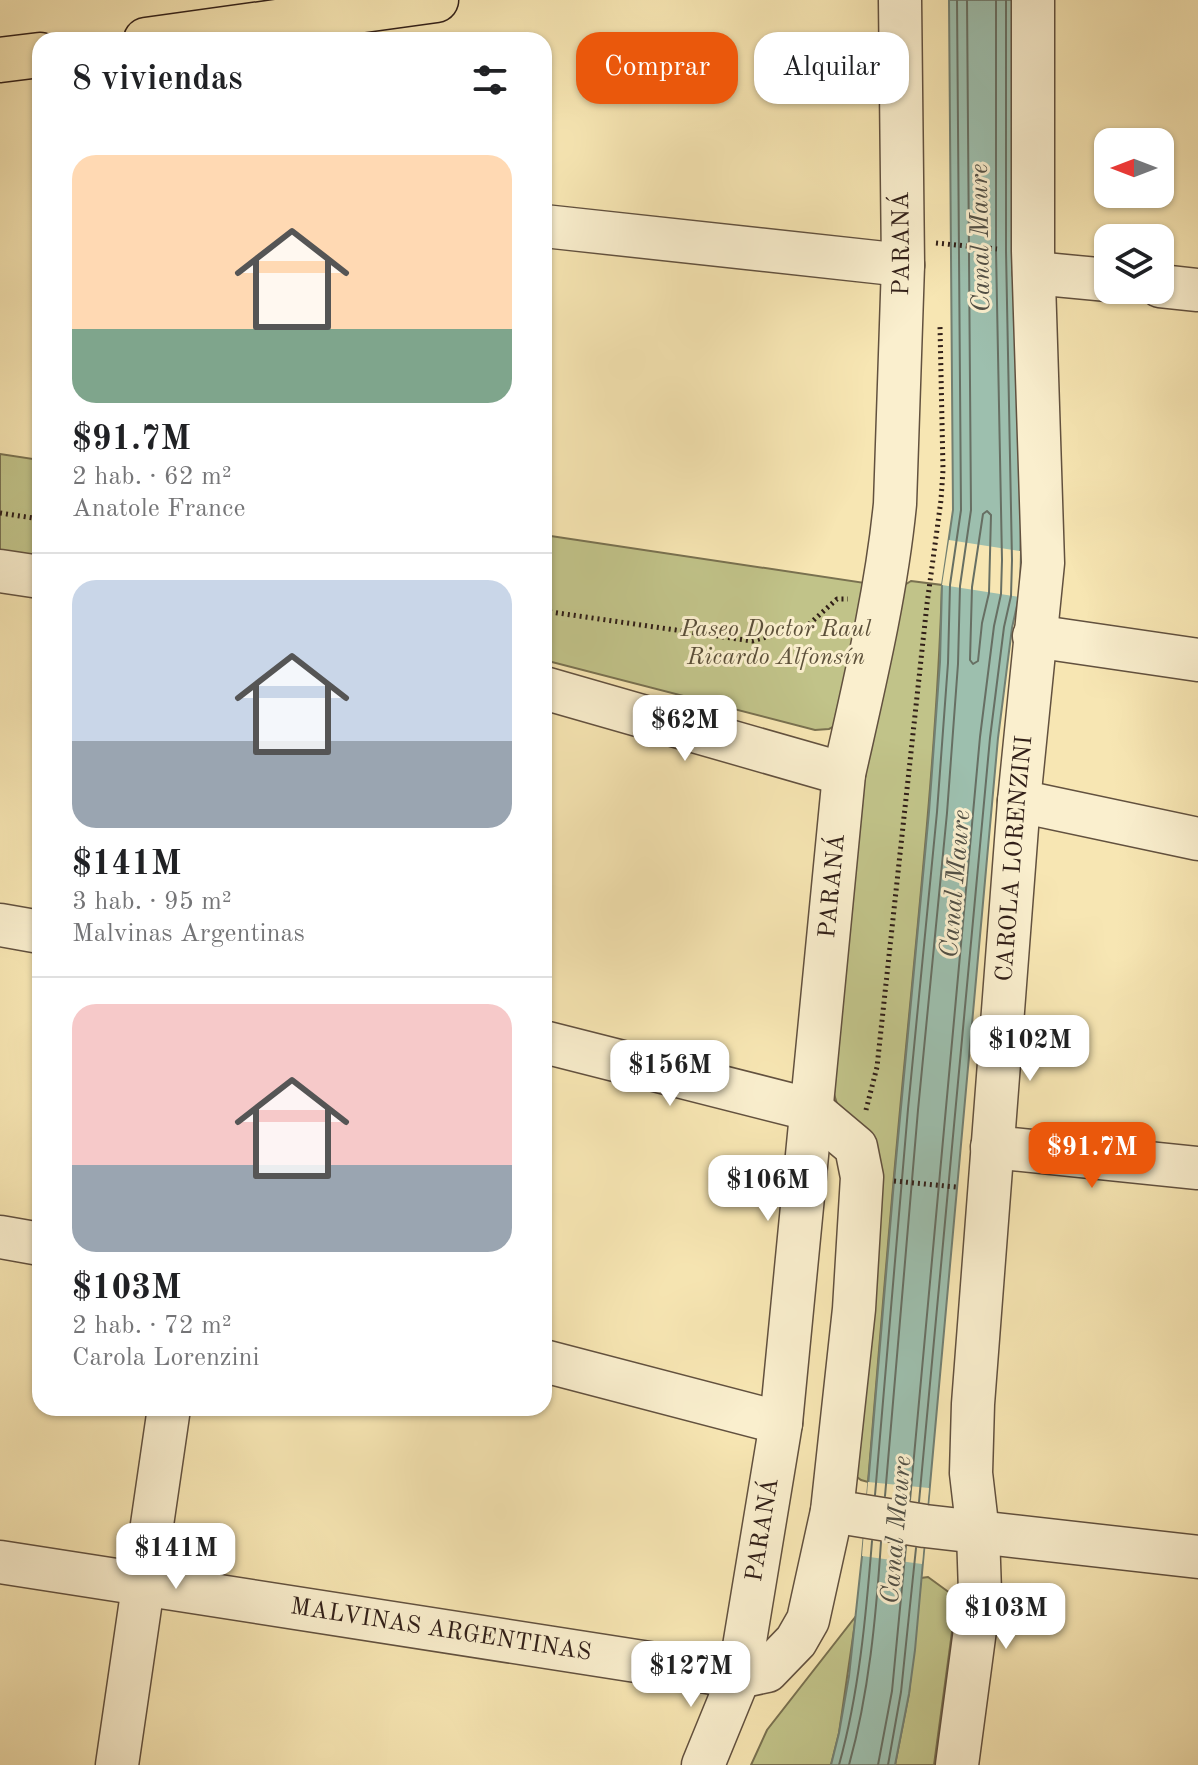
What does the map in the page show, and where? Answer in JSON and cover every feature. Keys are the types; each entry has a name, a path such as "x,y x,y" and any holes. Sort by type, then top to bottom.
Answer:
{"main road":[{"path":"199,32 389,3 436,0"},
{"path":"0,60 32,56"}],"street":[{"name":"PARANÁ","path":"703,1765 739,1677 781,1423 844,774 891,542 921,262 900,0"},
{"name":"CAROLA LORENZINI","path":"957,1765 980,1592 978,1533 971,1473 973,1404 1019,801 1043,563 1018,261 1033,0"},
{"path":"552,227 921,262"},
{"path":"1018,261 1094,277"},
{"path":"1174,287 1198,290"},
{"path":"0,571 32,576"},
{"path":"1034,636 1198,660"},
{"path":"552,690 844,774"},
{"path":"1019,801 1198,839"},
{"path":"0,925 32,931"},
{"path":"552,1044 812,1110 856,1147 862,1177 854,1309 848,1514 808,1620 796,1641 767,1671 739,1677"},
{"path":"992,1147 1198,1168"},
{"path":"0,1237 32,1243"},
{"path":"552,1363 781,1423"},
{"path":"117,1765 168,1416"},
{"path":"848,1514 978,1533 1198,1557"},
{"name":"MALVINAS ARGENTINAS","path":"0,1562 739,1677"}],"path":[{"path":"921,262 938,243"},
{"path":"951,244 1018,261"},
{"path":"856,1147 877,1067 941,500 939,319"},
{"path":"0,513 32,518"},
{"path":"552,612 752,641 807,626 837,599 880,601"},
{"path":"894,1181 956,1187"}],"green space":[{"path":"0,454 32,459 32,558 0,553"},
{"name":"Paseo Doctor Raul Ricardo Alfonsín","path":"552,536 865,583 835,726 815,730 552,662"},
{"path":"911,581 942,585 940,644 868,1482 853,1474 861,1313 834,1094 864,778 903,586"},
{"path":"928,1577 950,1593 955,1610 934,1765 895,1765 909,1693 921,1578"},
{"path":"856,1616 839,1733 831,1765 751,1765 767,1730"}],"water":[{"name":"Canal Maure","path":"949,0 1013,0 1021,525 1019,596 998,738 909,1694 895,1765 831,1765 849,1676 862,1556 929,812 940,662 942,585 953,510"}],"pier":[{"path":"949,540 1020,551 1019,597 942,585"},
{"path":"868,1482 929,1488 922,1564 862,1556"}]}
